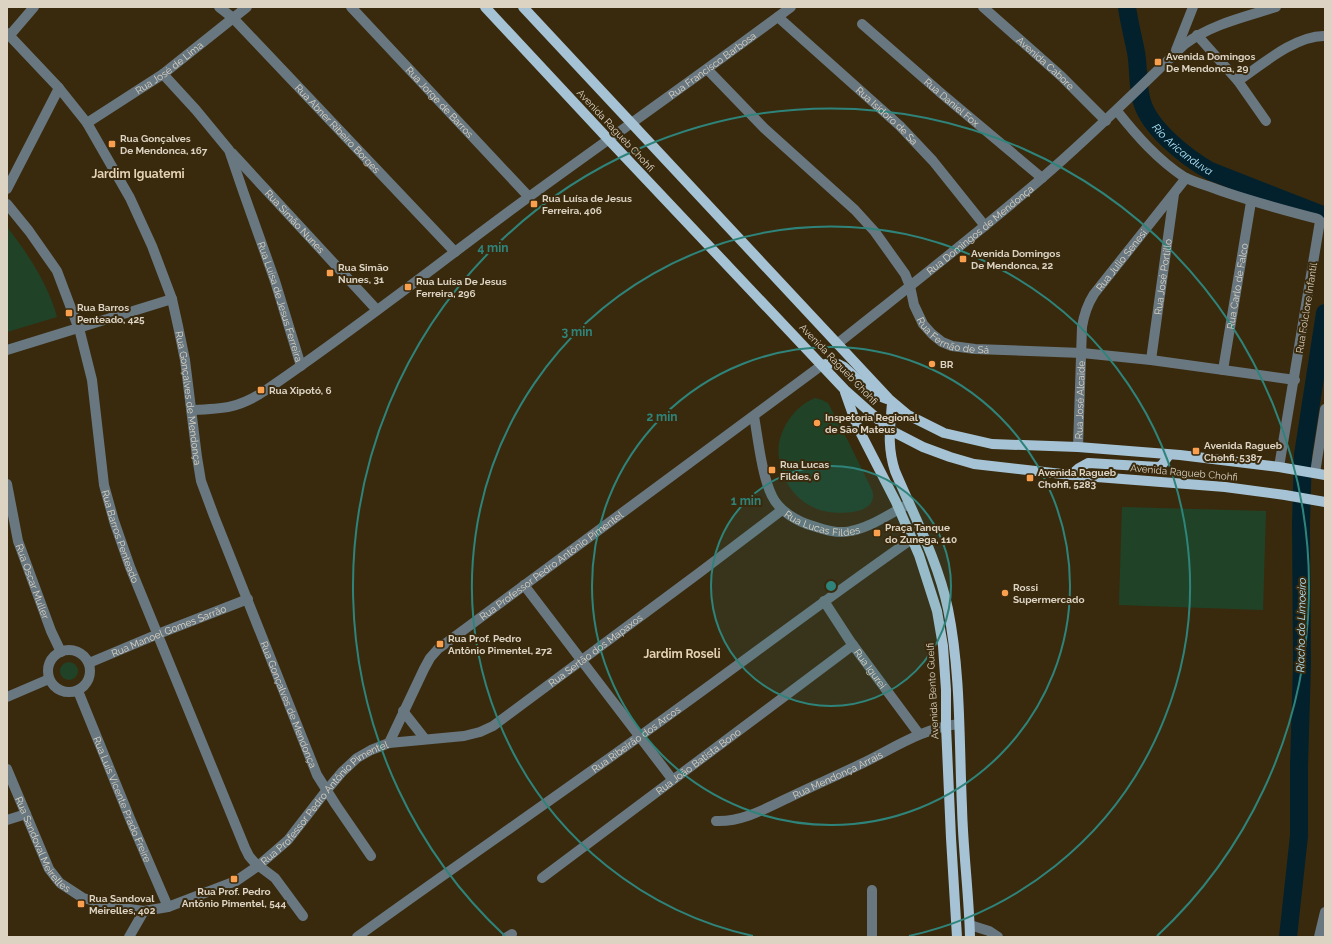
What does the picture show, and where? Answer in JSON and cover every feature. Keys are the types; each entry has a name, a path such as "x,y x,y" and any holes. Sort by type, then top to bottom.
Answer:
{"main road":[{"name":"Avenida Ragueb Chohfi","path":"485,7 845,390 890,430 923,447 974,464 1071,475 1224,487 1325,502"},
{"name":"Avenida Ragueb Chohfi","path":"524,7 890,401 908,415 944,433 992,444 1078,447 1168,455 1284,468 1317,474"},
{"path":"822,365 831,363 844,367 874,394 890,401 890,456 934,561 948,608 954,645 962,834 970,937"},
{"name":"Avenida Bento Guelfi","path":"845,390 857,426 898,505 912,539 937,611 943,646 946,690 946,726 957,937"},
{"path":"1071,475 1088,463 1159,467 1168,455"}],"street":[{"path":"8,34 34,7"},
{"name":"Rua Abner Ribeiro Borges","path":"219,7 233,18 455,252"},
{"name":"Rua José de Lima","path":"87,123 162,74 247,7"},
{"name":"Rua Jorge de Barros","path":"351,7 530,197"},
{"name":"Rua Francisco Barbosa","path":"631,122 707,69 791,7"},
{"name":"Avenida Cabore","path":"983,7 1061,76 1106,121"},
{"path":"1173,56 1193,7"},
{"name":"Rua Domingos de Mendonça","path":"837,344 985,226 1042,178 1117,111 1185,44 1197,35 1223,24 1276,7"},
{"name":"Rua Isidoro de Sa","path":"778,17 900,126 933,161 985,226"},
{"name":"Rua Daniel Fox","path":"862,24 1042,178"},
{"name":"Rua Gonçalves de Mendonça","path":"8,34 59,88 87,123 140,218 155,252 172,299 185,360 197,457 202,481 214,516 248,598 317,775 371,856"},
{"path":"1197,35 1238,81 1266,121"},
{"path":"1238,81 1301,40 1313,36 1325,36"},
{"name":"Rua Fernão de Sá","path":"707,69 764,128 855,210 875,232 905,274 910,286 914,305 923,324 942,342 952,346 975,349 1082,353 1151,360 1295,380"},
{"name":"Rua Luísa de Jesus Ferreira","path":"162,74 196,110 229,150 275,281 301,366 609,140 631,122"},
{"path":"7,189 59,88"},
{"path":"1117,111 1149,149 1161,160 1186,178 1251,202"},
{"name":"Rua Simão Nunes","path":"229,150 377,310"},
{"name":"Rua Julio Senesi","path":"1082,353 1084,316 1094,294 1186,178"},
{"name":"Rua José Portillo","path":"1151,360 1174,193"},
{"name":"Rua Carlo de Falco","path":"1223,370 1251,202"},
{"name":"Rua Folclore Infantil","path":"1251,202 1318,219 1321,222 1295,380 1284,468"},
{"name":"Rua Barros Penteado","path":"7,204 29,231 57,271 79,329 92,380 104,485 114,521 130,567 245,848 249,856 258,866 275,878 303,916"},
{"path":"7,350 172,299"},
{"name":"Rua José Alcaide","path":"1078,447 1082,353"},
{"name":"Rua Professor Pedro Antônio Pimentel","path":"168,907 236,881 258,866 288,840 326,790 357,758 371,750 389,743 424,669 430,658 438,649 822,365"},
{"path":"192,410 219,409 245,402 266,390 301,366"},
{"path":"1317,474 1325,409"},
{"name":"Rua Lucas Fildes","path":"754,416 772,498 782,510 802,523 830,532 851,531 872,524 887,516 898,505"},
{"name":"Rua Oscar Muller","path":"7,484 18,541 51,631 61,652"},
{"path":"898,505 909,504"},
{"name":"Rua Sertão dos Mapaxos","path":"389,743 464,736 480,732 493,726 582,661 782,510"},
{"name":"Rua Ribeirão dos Arcos","path":"357,937 639,737 824,601 912,539"},
{"path":"524,585 672,779"},
{"name":"Rua Manoel Gomes Sarrão","path":"89,663 248,598"},
{"name":"Rua Igurei","path":"824,601 919,734"},
{"name":"Rua João Batista Bono","path":"542,878 672,779 854,645"},
{"path":"72,650 78,652 82,654 89,663 91,674 89,680 83,688 78,691 68,693 63,692 55,687 49,679 48,671 50,663 54,656 61,652 72,650"},
{"path":"7,696 49,679"},
{"name":"Rua Luís Vicente Prado Freire","path":"78,691 130,821 168,907"},
{"path":"403,711 425,739"},
{"name":"Rua Mendonça Arrais","path":"716,821 749,816 864,763 928,730 958,724"},
{"name":"Rua Sandoval Meirelles","path":"7,769 49,869 60,883 83,898 122,908 144,911 168,907"},
{"path":"7,820 26,814"},
{"path":"872,890 872,937"},
{"path":"129,937 144,911"},
{"path":"1319,937 1325,912"},
{"path":"970,925 989,931 998,937"}],"green space":[{"path":"7,227 43,281 57,317 7,332"},
{"path":"815,398 828,403 872,490 873,499 869,505 862,509 843,513 817,509 805,503 795,494 782,472 779,443 782,432 793,414 803,405"},
{"path":"1122,507 1266,511 1263,610 1119,605"},
{"path":"69,662 75,665 78,671 75,677 69,680 63,677 60,671 63,665"}],"waterway":[{"name":"Rio Aricanduva","path":"1127,7 1138,64 1139,90 1142,102 1146,112 1161,132 1190,158 1210,171 1325,216"},
{"name":"Riacho do Limoeiro","path":"1288,937 1299,836 1299,766 1302,664 1301,523 1303,455 1325,313"}],"place":[{"name":"Avenida Domingos De Mendonca, 29","path":"1158,62"},
{"name":"Rua Gonçalves De Mendonca, 167","path":"112,144"},
{"name":"Rua Luísa de Jesus Ferreira, 406","path":"534,204"},
{"name":"Avenida Domingos De Mendonca, 22","path":"963,259"},
{"name":"Rua Simão Nunes, 31","path":"330,273"},
{"name":"Rua Luísa De Jesus Ferreira, 296","path":"408,287"},
{"name":"Rua Barros Penteado, 425","path":"69,313"},
{"name":"BR","path":"932,364"},
{"name":"Rua Xipotó, 6","path":"261,390"},
{"name":"Inspetoria Regional de São Mateus","path":"817,423"},
{"name":"Avenida Ragueb Chohfi, 5387","path":"1196,451"},
{"name":"Rua Lucas Fildes, 6","path":"772,470"},
{"name":"Avenida Ragueb Chohfi, 5283","path":"1030,478"},
{"name":"Praça Tanque do Zunega, 110","path":"877,533"},
{"name":"Rossi Supermercado","path":"1005,593"},
{"name":"Rua Prof. Pedro Antônio Pimentel, 272","path":"440,644"},
{"name":"Rua Prof. Pedro Antônio Pimentel, 544","path":"234,879"},
{"name":"Rua Sandoval Meirelles, 402","path":"81,904"}],"district":[{"name":"Jardim Iguatemi","path":"138,174"},
{"name":"Jardim Roseli","path":"682,654"}]}
